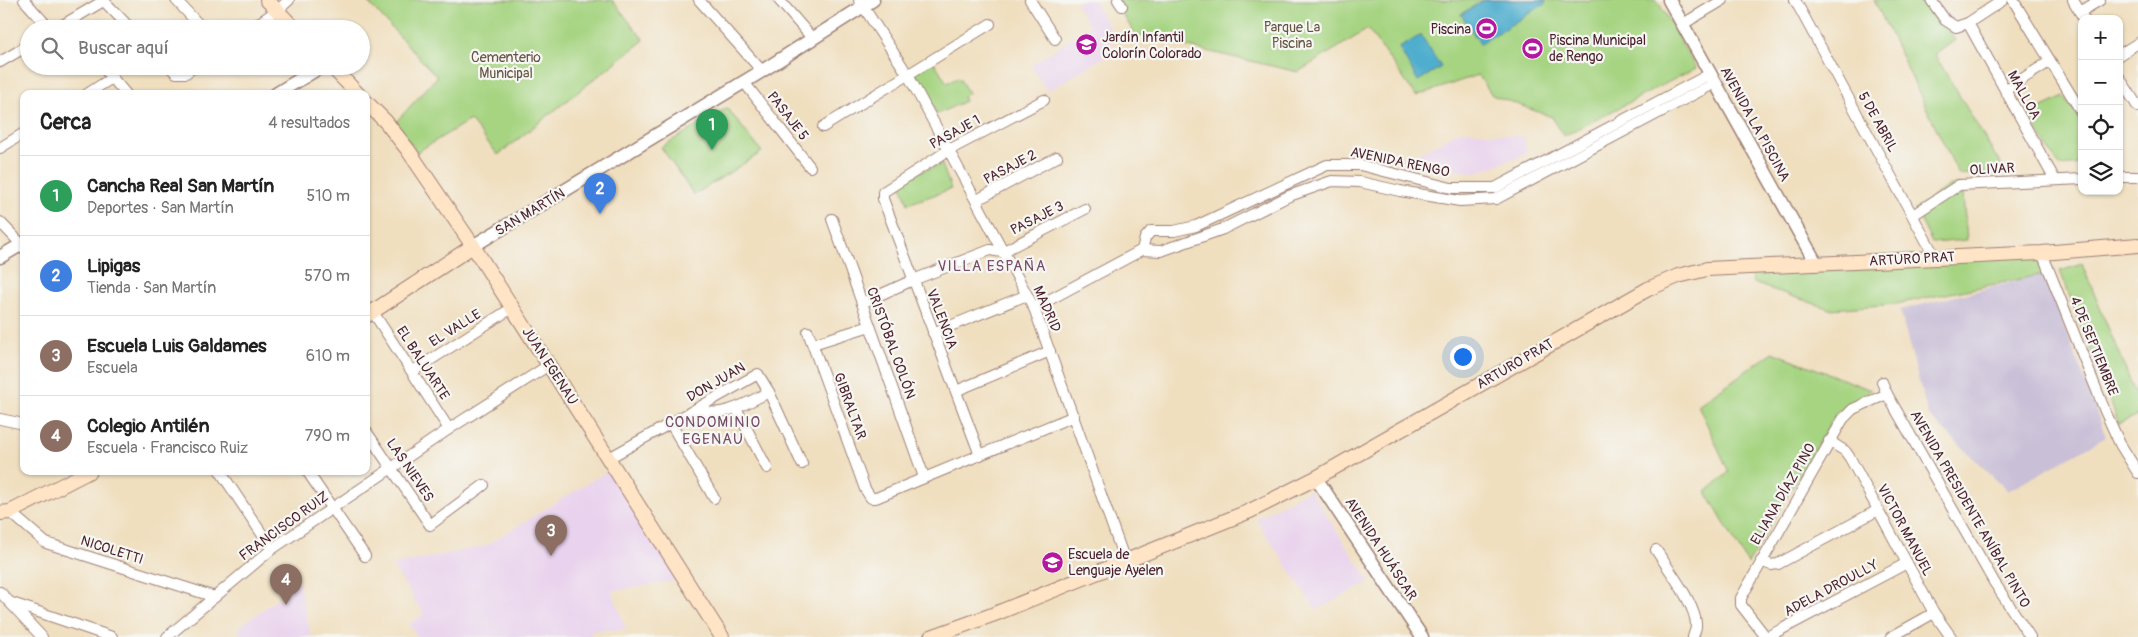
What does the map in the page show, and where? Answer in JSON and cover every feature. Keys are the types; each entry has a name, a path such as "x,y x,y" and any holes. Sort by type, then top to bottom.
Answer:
{"main road":[{"path":"268,0 287,20"},
{"path":"340,75 354,90"},
{"name":"JUAN EGENAU","path":"370,106 386,122 408,150 473,246 610,458 722,637"},
{"name":"ARTURO PRAT","path":"931,637 992,615 1250,511 1316,478 1648,288 1678,276 1708,268 2042,253 2138,245"},
{"name":"SAN MARTÍN","path":"370,314 473,246"},
{"path":"5,512 82,475"}],"street":[{"path":"24,0 42,20"},
{"path":"71,20 104,0 123,20"},
{"path":"176,0 195,20"},
{"path":"263,20 289,0"},
{"path":"699,0 762,70"},
{"path":"779,0 812,38"},
{"path":"1030,0 1055,39"},
{"name":"AVENIDA LA PISCINA","path":"1669,0 1816,263"},
{"path":"1683,24 1723,0"},
{"name":"5 DE ABRIL","path":"1796,0 1935,257"},
{"path":"1931,0 1945,20 1956,27 1968,24 2003,0"},
{"path":"2013,0 2078,107"},
{"path":"2073,0 2081,15"},
{"path":"2083,15 2100,0"},
{"name":"SAN MARTÍN","path":"473,246 744,82 865,2"},
{"name":"MADRID","path":"865,2 950,150 1002,252 1034,308 1125,561"},
{"path":"823,127 990,24"},
{"name":"MALLOA","path":"1968,24 2055,180"},
{"path":"2123,52 2138,43"},
{"path":"2,58 20,49"},
{"path":"2005,90 2049,62"},
{"path":"110,75 122,90"},
{"path":"283,90 307,75"},
{"path":"93,90 112,78"},
{"name":"AVENIDA RENGO","path":"1142,250 1145,238 1151,232 1174,231 1196,226 1327,164 1360,165 1451,188 1495,188 1712,78"},
{"name":"AVENIDA RENGO","path":"1034,308 1142,250 1161,251 1223,230 1289,196 1332,181 1360,182 1460,201 1496,200 1712,78"},
{"name":"PASAJE 5","path":"744,82 810,167"},
{"path":"2123,83 2138,107"},
{"name":"PASAJE 1","path":"883,192 950,150 1044,100"},
{"path":"0,148 20,136"},
{"name":"PASAJE 2","path":"977,200 1057,157"},
{"path":"2123,176 2138,177"},
{"name":"OLIVAR","path":"1913,215 1958,185 2078,179"},
{"name":"VALENCIA","path":"883,192 883,199 980,455"},
{"name":"PASAJE 3","path":"1002,252 1084,209"},
{"name":"CRISTÓBAL COLÓN","path":"832,219 924,477"},
{"path":"0,222 20,242"},
{"path":"0,257 20,247"},
{"path":"862,303 913,280 990,250 1002,252"},
{"name":"4 DE SEPTIEMBRE","path":"2042,253 2109,419 2120,444 2138,473"},
{"path":"933,333 1027,295"},
{"name":"EL VALLE","path":"413,371 512,308"},
{"name":"EL BALUARTE","path":"370,314 413,371 449,429"},
{"path":"813,344 870,326"},
{"name":"GIBRALTAR","path":"808,332 865,489 871,498 876,498 924,477"},
{"path":"956,391 1050,351"},
{"name":"FRANCISCO RUIZ","path":"167,637 272,549 330,508 549,365"},
{"name":"DON JUAN","path":"610,458 758,374 769,392"},
{"path":"1882,382 1887,394"},
{"path":"697,409 707,414 736,408 769,392 802,464"},
{"name":"ELIANA DÍAZ PINO","path":"1766,637 1741,604 1741,598 1843,419 1854,409 1887,394"},
{"name":"AVENIDA PRESIDENTE ANÍBAL PINTO","path":"1887,394 1994,582 2030,637"},
{"path":"736,408 767,468"},
{"path":"924,477 1074,416"},
{"path":"0,419 20,423"},
{"path":"671,424 714,498"},
{"name":"LAS NIEVES","path":"370,437 430,525 484,485"},
{"name":"VICTOR MANUEL","path":"1830,441 1845,451 1850,458 1934,613 1950,637"},
{"path":"223,475 272,549"},
{"path":"309,475 330,508 365,556"},
{"name":"AVENIDA HUÁSCAR","path":"1316,478 1422,637"},
{"path":"1762,561 1771,565 1778,564 1878,510"},
{"name":"NICOLETTI","path":"5,512 46,543 215,597"},
{"path":"1656,550 1683,591 1695,617 1696,626 1693,637"},
{"name":"ADELA DROULLY","path":"1766,637 1907,563"},
{"path":"0,592 42,637"},
{"path":"9,602 112,637"},
{"path":"1891,637 1934,613"}],"shaded area":[{"name":"Jardín Infantil Colorín Colorado","path":"1082,0 1093,0 1114,36 1108,55 1047,91 1031,65 1090,26 1076,4"},
{"path":"1462,130 1525,137 1526,154 1474,173 1409,159"},
{"path":"2045,274 2106,437 2008,491 1928,415 1900,310"},
{"path":"609,470 680,580 612,591 626,629 590,631 592,637 418,637 409,624 424,614 392,565 485,546"},
{"path":"1310,490 1370,582 1316,610 1256,519"},
{"path":"299,583 311,637 241,637 239,627"}],"green space":[{"name":"Cementerio Municipal","path":"366,0 612,0 644,40 498,155 470,120 417,152 395,123 437,77"},
{"name":"Piscina Municipal de Rengo","path":"1113,0 1657,0 1696,68 1564,136 1552,117 1492,95 1478,75 1416,96 1368,29 1298,72 1136,35"},
{"path":"1874,0 1929,0 1955,40 1935,55 2005,172 1959,175"},
{"path":"933,60 947,83 959,77 968,93 963,96 965,101 937,114 914,72"},
{"path":"2064,97 2078,116 2078,164 2059,166 2028,114"},
{"path":"727,108 762,152 694,195 661,147"},
{"path":"942,164 951,189 908,204 899,179"},
{"path":"1950,185 1962,185 1967,240 1932,243 1915,209"},
{"path":"2034,252 2045,274 1896,304 1830,309 1753,283 1749,269"},
{"path":"2082,264 2138,400 2138,415 2119,424 2060,271"},
{"path":"1773,352 1871,390 1835,415 1748,564 1706,492 1729,472 1698,405"}],"water":[{"name":"Piscina","path":"1484,0 1544,0 1546,3 1480,44 1461,14"},
{"path":"1421,35 1441,67 1418,81 1399,48"}],"place":[{"name":"Piscina","path":"1487,29"},
{"name":"Jardín Infantil Colorín Colorado","path":"1086,45"},
{"name":"Piscina Municipal de Rengo","path":"1533,48"},
{"name":"Cancha Real San Martín","path":"712,150"},
{"name":"Lipigas","path":"600,214"},
{"name":"Escuela Luis Galdames","path":"551,556"},
{"name":"Escuela de Lenguaje Ayelen","path":"1052,562"},
{"name":"Colegio Antilén","path":"286,605"}],"district":[{"name":"VILLA ESPAÑA","path":"992,266"},
{"name":"CONDOMINIO EGENAU","path":"713,430"}],"park label":[{"name":"Parque La Piscina","path":"1292,36"}]}
